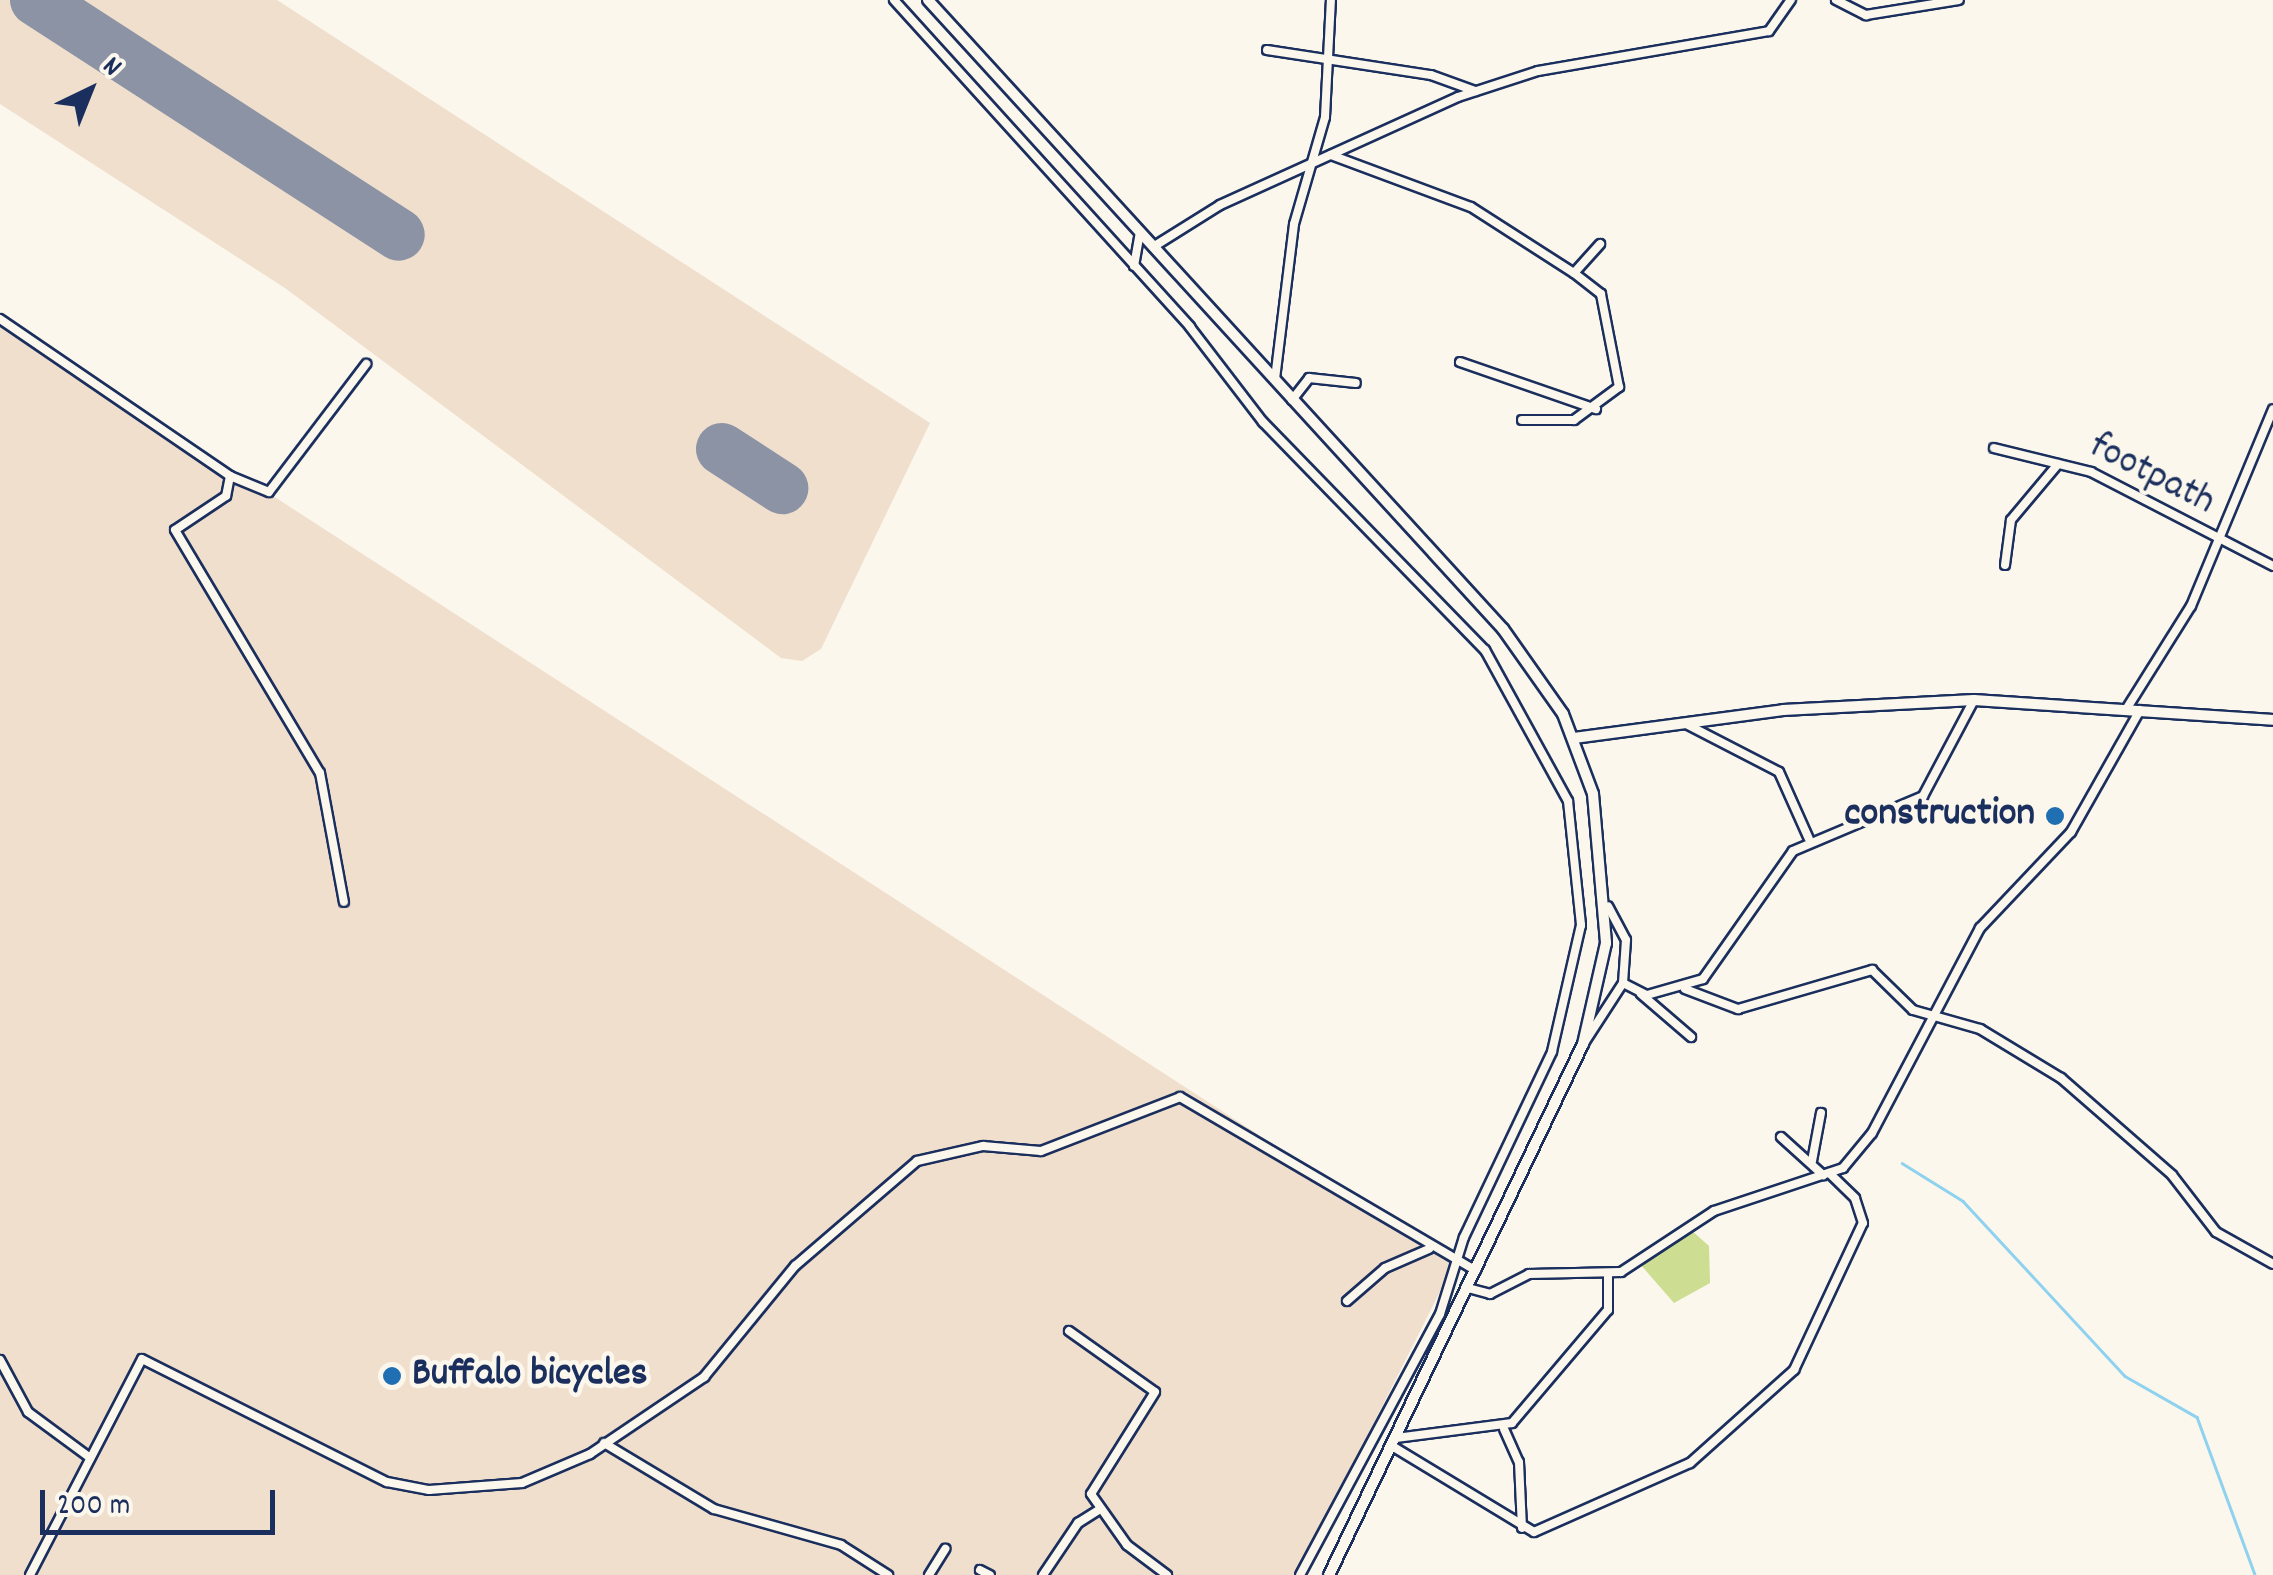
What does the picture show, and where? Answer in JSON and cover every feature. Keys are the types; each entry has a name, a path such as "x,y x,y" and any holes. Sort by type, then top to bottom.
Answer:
{"main road":[{"path":"928,0 1504,629 1574,738 1599,820 1608,906 1584,1044 1329,1575"},
{"path":"1574,738 1680,722 1974,700 2273,720"}],"street":[{"path":"894,0 1134,266 1263,422 1485,650 1568,801 1582,906 1574,986 1533,1098 1455,1262 1440,1314 1300,1575"},
{"path":"1275,380 1294,224 1314,162 1331,0"},
{"path":"1153,247 1314,162 1475,91 1538,71 1769,31 1791,0"},
{"path":"1836,0 1858,14 1958,0"},
{"path":"1903,9 1910,0"},
{"path":"1267,50 1326,54 1475,91"},
{"path":"1330,156 1472,207 1574,272 1601,294 1619,387 1596,409 1574,420 1522,420"},
{"path":"1134,266 1140,232"},
{"path":"1574,272 1600,244"},
{"path":"0,319 230,476 269,492 366,364"},
{"path":"1460,362 1596,409"},
{"path":"1292,400 1309,378 1356,383"},
{"path":"2127,708 2192,606 2273,410"},
{"name":"footpath","path":"1994,448 2103,478 2216,544 2273,566"},
{"name":"footpath","path":"2005,564 2020,509 2058,464"},
{"path":"230,476 226,496 175,530 320,773 344,902"},
{"path":"1685,989 1715,966 1810,839 1916,802 1974,700"},
{"path":"1468,1288 1490,1294 1529,1274 1608,1276 1714,1211 1826,1174 1868,1140 1927,1015 1997,905 2071,832 2140,710"},
{"path":"1680,722 1780,772 1810,839"},
{"path":"1584,1044 1624,984 1626,940 1608,906"},
{"path":"1641,994 1685,989 1738,1009 1868,969 1927,1015 1980,1029 2061,1078 2188,1191 2216,1232 2273,1264"},
{"path":"1624,984 1691,1037"},
{"path":"30,1575 142,1359 346,1465 429,1490 522,1484 604,1444 704,1378 795,1266 911,1165 946,1151 1041,1152 1187,1096 1429,1249 1476,1271"},
{"path":"1812,1160 1821,1114"},
{"path":"1394,1442 1426,1458 1522,1528 1583,1517 1690,1463 1784,1387 1863,1223 1855,1198 1781,1137"},
{"path":"1348,1301 1385,1268 1429,1249"},
{"path":"1394,1442 1504,1428 1608,1310 1608,1276"},
{"path":"1069,1331 1156,1396 1094,1479 1100,1509 1167,1575"},
{"path":"0,1360 28,1412 89,1457"},
{"path":"1504,1428 1519,1462 1522,1528"},
{"path":"604,1444 714,1509 841,1545 888,1575"},
{"path":"1043,1575 1078,1522 1100,1509"},
{"path":"944,1575 931,1572 945,1549"},
{"path":"980,1570 990,1575"}],"shaded area":[{"path":"0,0 277,0 930,423 821,649 802,661 781,658 285,288 0,104"},
{"path":"0,319 1455,1262 1297,1575 0,1575"}],"green space":[{"path":"1691,1230 1709,1246 1710,1283 1674,1303 1640,1264"}],"waterway":[{"path":"1902,1163 1963,1201 2125,1376 2197,1417 2255,1575"}],"runway":[{"path":"36,0 399,235"},
{"path":"722,449 782,488"}],"place":[{"name":"construction","path":"2055,816"},
{"name":"Buffalo bicycles","path":"392,1376"}]}
